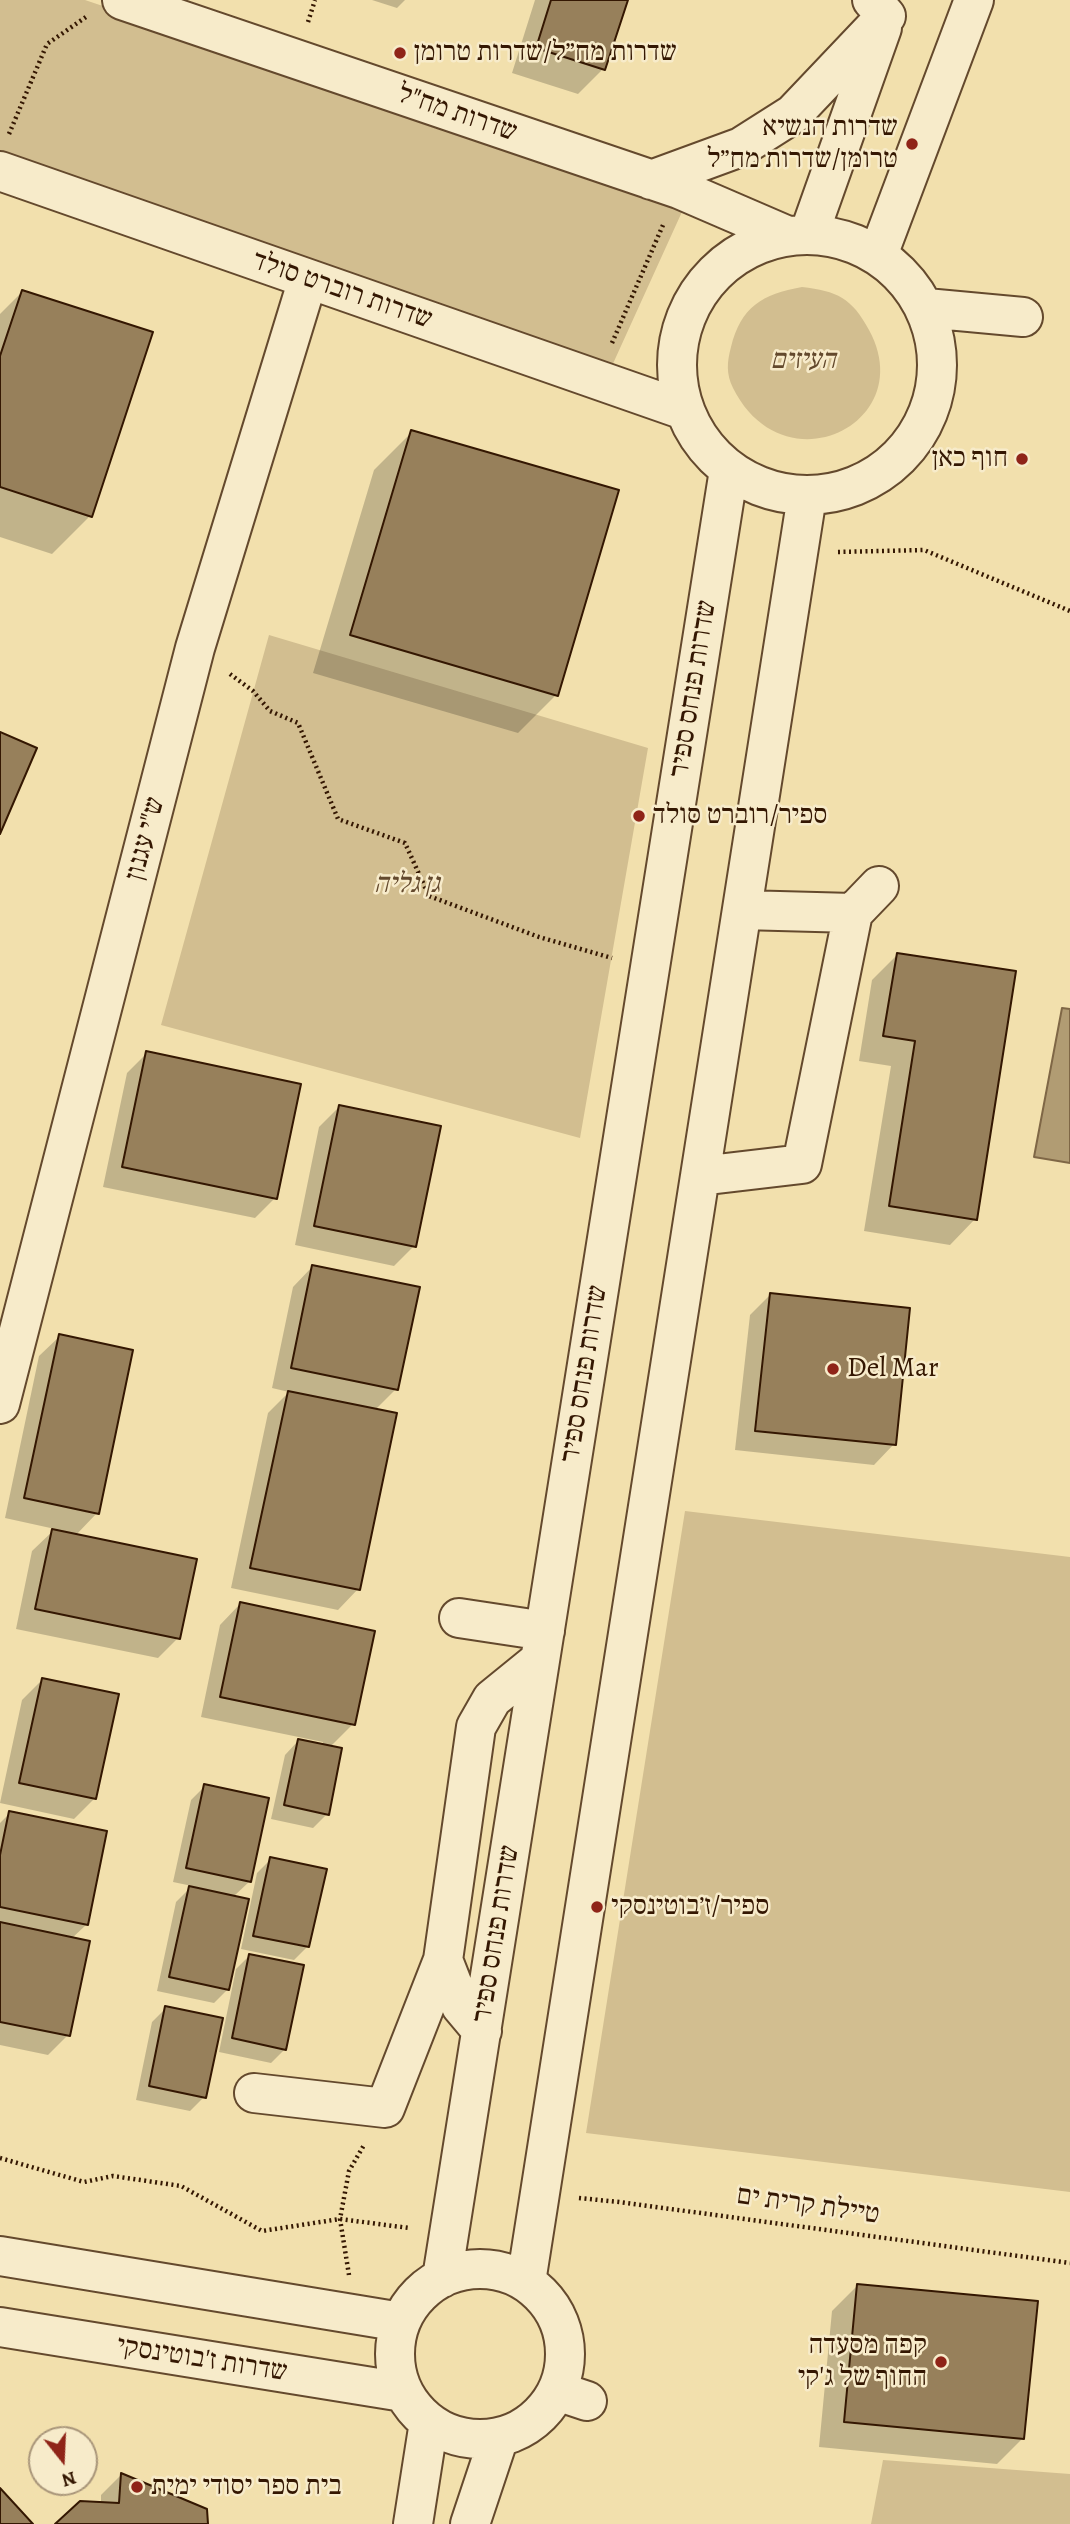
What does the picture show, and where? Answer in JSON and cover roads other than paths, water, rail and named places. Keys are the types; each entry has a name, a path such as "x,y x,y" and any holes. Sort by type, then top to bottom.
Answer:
{"street":[{"path":"878,255 974,0"},
{"path":"798,235 884,5"},
{"path":"665,185 741,147 793,114 884,5"},
{"name":"שדרות מח\"ל","path":"106,7 665,185 798,235"},
{"name":"שדרות רוברט סולד","path":"2,158 308,279 684,410"},
{"path":"798,235 845,240 878,255 906,278 926,308 937,344 937,382 927,418 907,450 878,474 845,491 807,496 766,489 729,470 702,443 684,410 676,372 680,334 695,298 719,268 751,247 798,235"},
{"name":"ש\"י עגנון","path":"0,1404 195,648 308,279"},
{"path":"926,308 1023,317"},
{"name":"שדרות פנחס ספיר","path":"442,2278 729,470"},
{"path":"526,2282 807,496"},
{"path":"700,1176 802,1164 853,913 879,886"},
{"path":"743,910 853,913"},
{"path":"254,2094 386,2108 443,1959 476,1727 492,1699 542,1646 459,1618"},
{"path":"443,1959 461,2006 482,2031"},
{"path":"0,2256 401,2322"},
{"path":"470,2269 499,2271 526,2282 545,2297 559,2318 566,2342 565,2367 572,2396 523,2428 499,2437 474,2440 450,2434 429,2422 414,2408 404,2392 396,2369 395,2345 401,2322 411,2304 425,2289 442,2278 470,2269"},
{"name":"שדרות ז'בוטינסקי","path":"0,2327 404,2392"},
{"path":"410,2520 429,2422"},
{"path":"470,2524 499,2437"}],"place":[{"name":"שדרות מח״ל/שדרות טרומן","path":"400,53"},
{"name":"שדרות הנשיא טרומן/שדרות מח״ל","path":"912,144"},
{"name":"חוף כאן","path":"1022,459"},
{"name":"ספיר/רוברט סולד","path":"639,816"},
{"name":"Del Mar","path":"833,1369"},
{"name":"ספיר/ז׳בוטינסקי","path":"597,1907"},
{"name":"קפה מסעדה החוף של ג'קי","path":"941,2362"},
{"name":"בית ספר יסודי ימית","path":"137,2487"}],"park label":[{"name":"העיזים","path":"803,361"},
{"name":"גן גליה","path":"407,885"}]}
